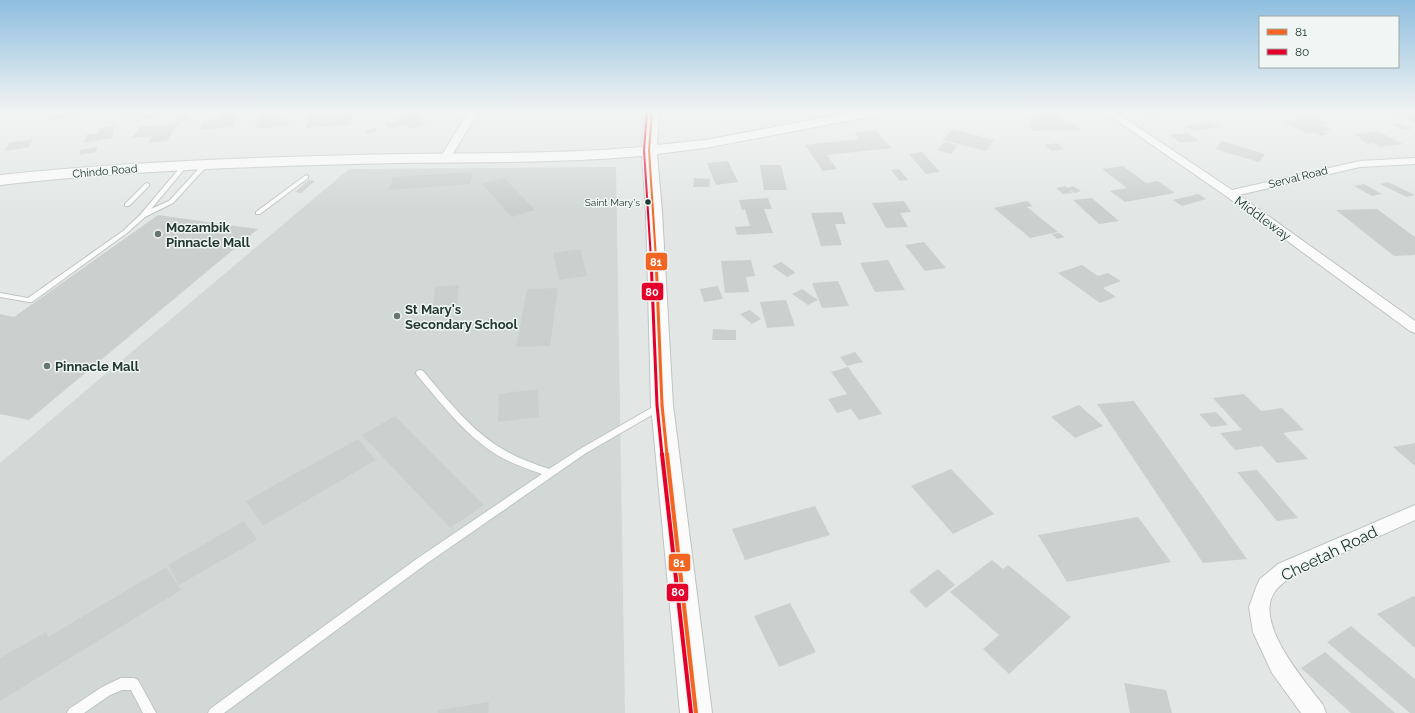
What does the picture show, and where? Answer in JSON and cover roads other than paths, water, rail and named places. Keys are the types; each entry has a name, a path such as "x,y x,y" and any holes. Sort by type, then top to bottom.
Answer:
{"main road":[{"path":"611,150 624,144"},
{"path":"650,144 662,405 696,713"},
{"name":"Chindo Road","path":"0,175 113,164 204,159 447,156 549,157 611,150 650,154 683,144"},
{"path":"650,154 656,160 684,144"},
{"name":"Chindo Road","path":"0,180 106,170 206,164 447,156"}],"street":[{"path":"447,156 454,144"},
{"name":"Middleway","path":"1158,144 1230,194 1415,328"},
{"name":"Serval Road","path":"1230,194 1360,164 1415,161"},
{"name":"Cheetah Road","path":"1315,713 1280,666 1263,632 1259,607 1267,585 1285,570 1415,512"}],"lane":[{"path":"142,216 171,202 206,164"},
{"path":"0,295 29,300 125,232 142,216 185,166"},
{"path":"258,213 306,177"},
{"path":"127,205 147,184"},
{"path":"420,373 463,422 499,451 526,465 550,473"},
{"path":"214,713 422,561 550,473 583,451 662,405"},
{"path":"73,713 106,691 121,684 134,684 150,713"}],"place":[{"name":"Saint Mary's","path":"648,202"},
{"name":"Mozambik Pinnacle Mall","path":"158,234"},
{"name":"St Mary's Secondary School","path":"397,316"},
{"name":"Pinnacle Mall","path":"47,366"}]}
